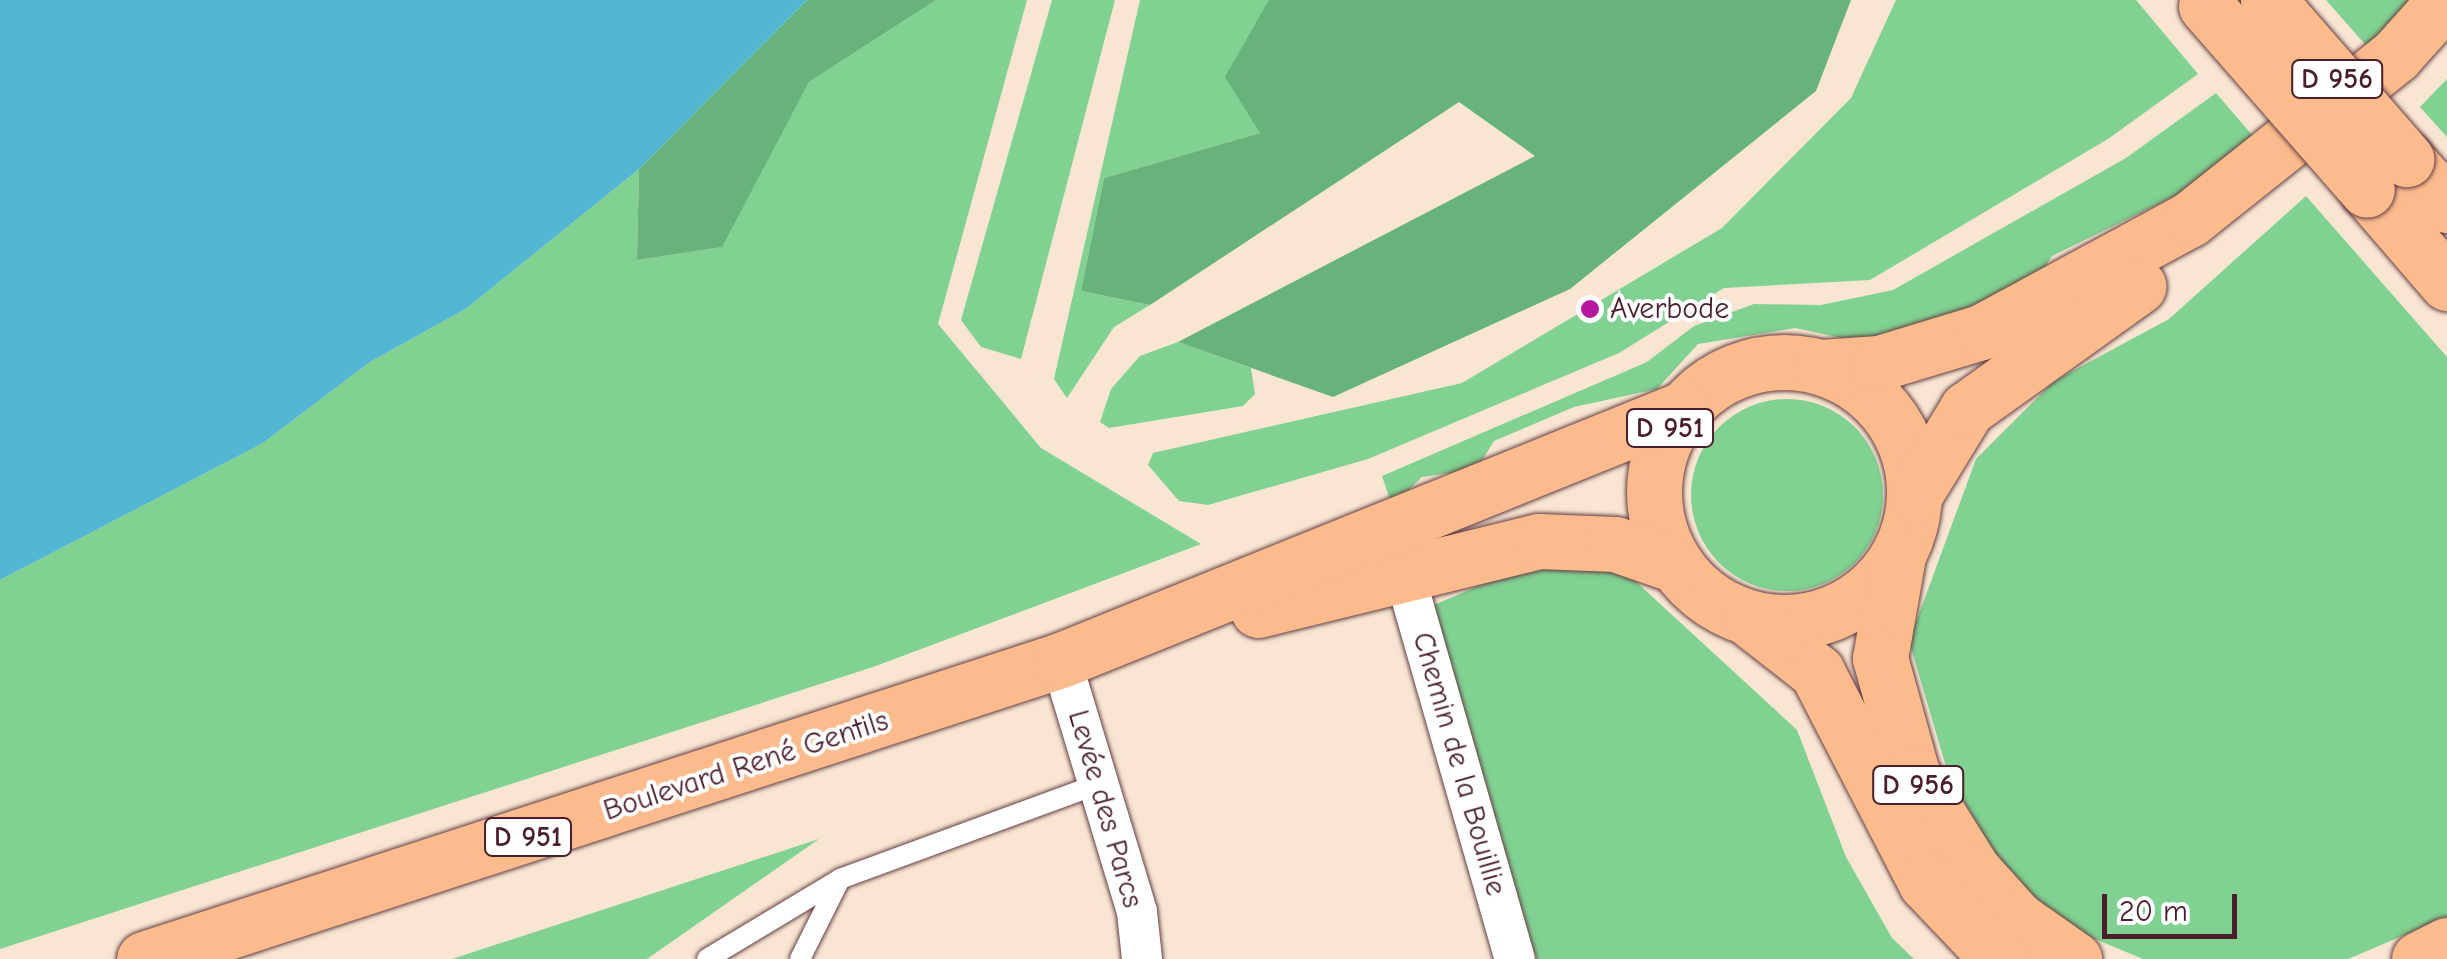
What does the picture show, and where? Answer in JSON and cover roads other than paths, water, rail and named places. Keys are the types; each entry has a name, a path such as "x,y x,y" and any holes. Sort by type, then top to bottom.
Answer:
{"main road":[{"name":"D 956","path":"2268,0 2386,174 2447,283"},
{"name":"D 951","path":"1748,618 1707,598 1676,565 1654,486 1684,409 1746,368 1878,363 1981,332 2190,219 2396,56 2445,0"},
{"name":"D 956","path":"2204,3 2386,174 2447,206"},
{"path":"1748,618 1834,613 1870,590 1898,556 1915,494 1967,409 2002,378 2276,192 2447,41"},
{"name":"D 956","path":"2386,174 2447,194"},
{"path":"1820,367 1889,414 1915,494"},
{"name":"Boulevard René Gentils","path":"1061,660 1684,409"},
{"name":"Boulevard René Gentils","path":"144,959 1061,660 1404,569 1580,540 1676,565"},
{"name":"D 956","path":"1898,556 1880,658 1912,773 1973,870 2017,919 2074,959"},
{"name":"D 956","path":"1748,618 1817,672 1926,883 1998,959"},
{"path":"2420,959 2447,946"}],"street":[{"name":"Chemin de la Bouillie","path":"1404,569 1516,959"},
{"name":"Levée des Parcs","path":"1061,660 1098,784 1142,959"}],"lane":[{"path":"708,959 840,879 1098,784"},
{"path":"800,959 840,879"}],"water":[{"path":"0,0 807,0 639,169 467,308 370,362 263,443 0,580"}],"place":[{"name":"Averbode","path":"1590,309"}]}
